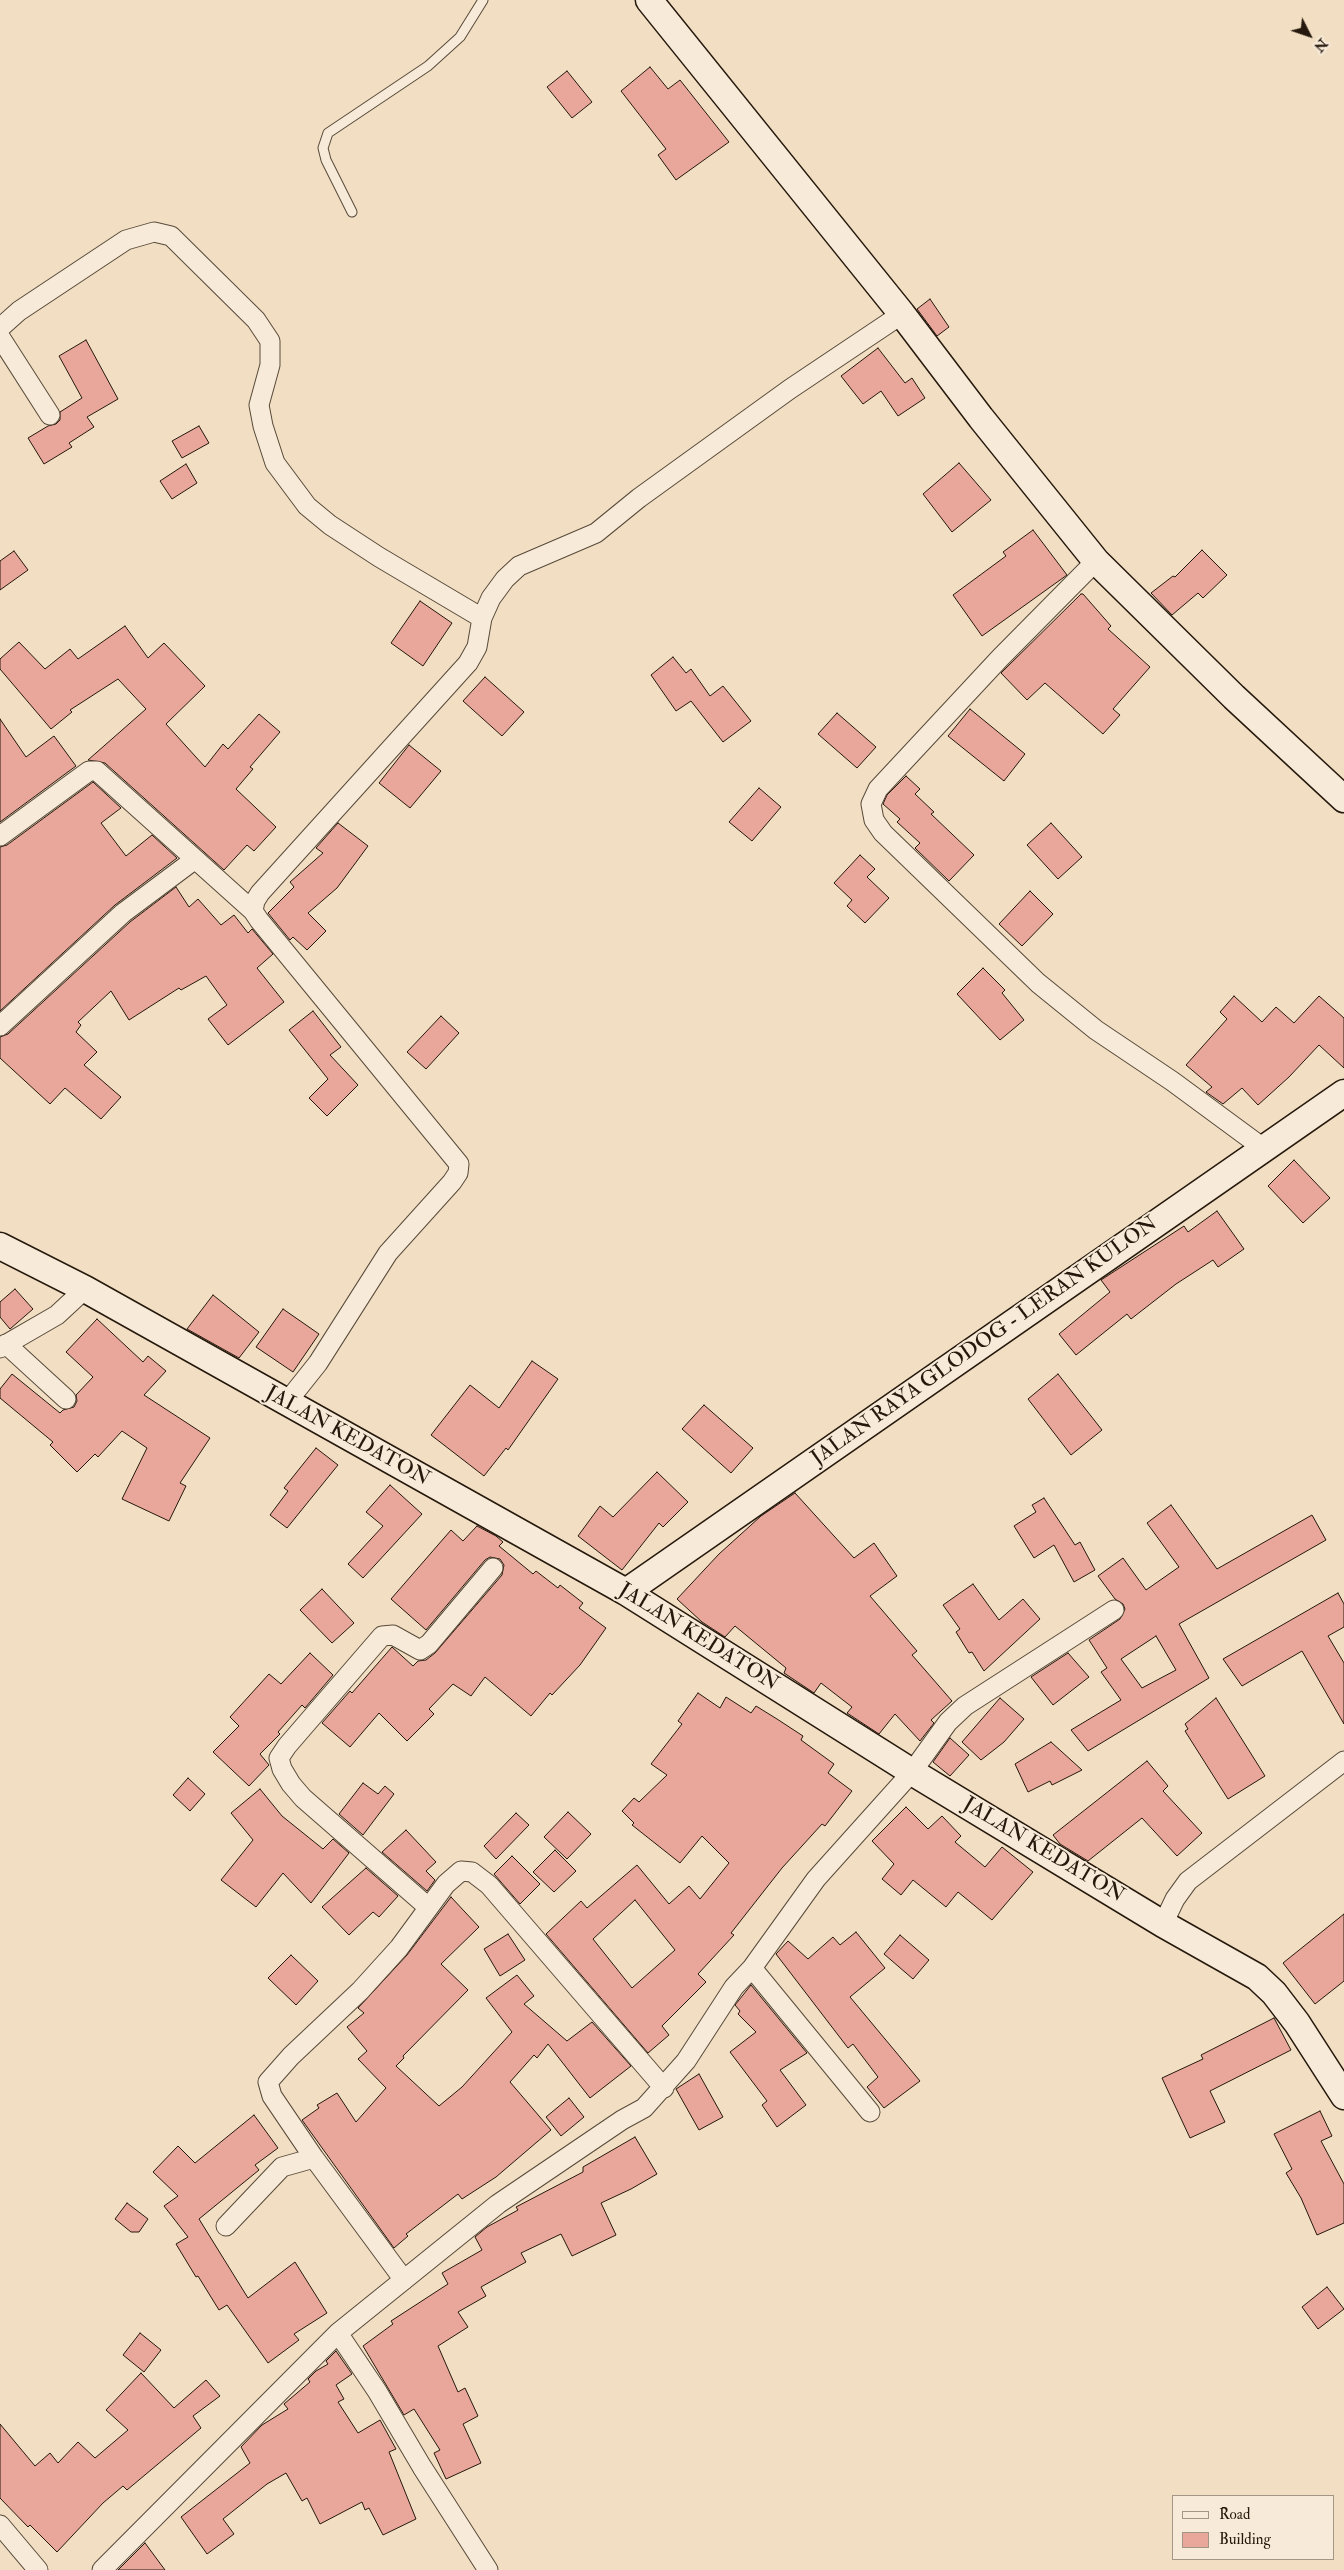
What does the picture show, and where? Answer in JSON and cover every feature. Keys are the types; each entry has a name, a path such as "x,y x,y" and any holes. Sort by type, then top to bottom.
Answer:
{"street":[{"path":"649,0 902,314 981,418 1096,561 1234,697 1344,800"},
{"path":"0,328 19,311 126,240 154,232 171,236 256,320 270,341 270,365 259,405 263,426 275,463 307,506 330,525 379,557 482,618"},
{"path":"253,911 260,893 468,663 477,648 482,618 491,598 505,579 519,566 596,533 639,498 782,395 902,314"},
{"path":"0,337 50,415"},
{"path":"1096,561 1000,658 878,789 871,804 874,820 883,833 1038,983 1096,1030 1172,1080 1263,1148"},
{"path":"0,836 89,770 97,771 253,911 459,1164 458,1174 452,1182 388,1253 318,1363 287,1402"},
{"path":"0,1026 123,913 194,860"},
{"name":"JALAN RAYA GLODOG - LERAN KULON","path":"626,1592 1344,1093"},
{"name":"JALAN KEDATON","path":"0,1246 85,1289 626,1592 912,1772 1163,1924 1257,1977 1274,1993 1297,2023 1344,2096"},
{"path":"66,1399 3,1346 57,1315 85,1289"},
{"path":"428,1907 303,1798 291,1784 282,1769 280,1758 286,1746 382,1636 393,1635 420,1650 429,1644 493,1568"},
{"path":"102,2570 338,2333 498,2204 622,2120 644,2108 664,2088 686,2061 734,1987 752,1968 816,1879 912,1772 936,1736 965,1706 1114,1610"},
{"path":"1163,1924 1175,1898 1188,1881 1344,1761"},
{"path":"404,2280 314,2158 272,2096 268,2082 291,2056 399,1948 446,1884 461,1871 472,1872 489,1884 664,2088"},
{"path":"752,1968 870,2112"},
{"path":"226,2226 282,2167 314,2158"},
{"path":"338,2333 377,2391 422,2467 488,2570"},
{"path":"0,2525 38,2570"}],"lane":[{"path":"352,212 326,160 323,148 328,133 428,66 460,37 483,0"}],"building":[{"path":"650,67 668,89 680,80 729,142 676,180 658,155 666,149 621,91"},
{"path":"567,71 592,102 572,118 547,87"},
{"path":"930,299 949,327 937,336 917,309"},
{"path":"86,340 118,399 87,417 94,427 69,443 72,447 44,464 28,438 48,426 56,424 60,420 60,412 82,398 59,356"},
{"path":"878,348 905,383 912,378 925,398 898,416 881,391 863,404 841,376"},
{"path":"199,426 209,443 182,458 172,441"},
{"path":"959,463 991,500 952,532 923,494"},
{"path":"186,464 197,483 172,499 160,481"},
{"path":"1033,530 1067,575 982,636 953,595 1006,556 1003,552"},
{"path":"1202,550 1227,575 1203,598 1198,593 1172,615 1151,593 1173,576 1175,577"},
{"path":"14,551 28,570 0,590 0,561"},
{"path":"1081,594 1111,626 1108,629 1150,667 1113,709 1120,715 1103,734 1045,683 1027,700 1001,673"},
{"path":"420,601 452,623 423,666 391,643"},
{"path":"125,626 148,658 164,643 205,686 166,724 205,767 223,744 228,749 259,714 280,732 250,767 253,769 236,789 276,827 254,851 247,845 224,870 105,763 88,760 146,709 118,679 70,710 72,712 51,729 0,669 0,659 19,642 45,669 70,649 78,659"},
{"path":"673,657 686,673 691,669 710,696 723,686 751,721 723,742 691,701 676,711 651,675"},
{"path":"485,677 524,712 502,736 463,701"},
{"path":"970,709 1025,754 1004,781 948,736"},
{"path":"837,713 876,747 857,768 818,734"},
{"path":"0,719 26,757 54,736 76,766 0,822"},
{"path":"409,745 441,771 410,808 379,783"},
{"path":"906,776 920,789 915,794 934,812 931,814 974,855 949,881 915,848 920,843 897,822 900,819 883,804 887,795"},
{"path":"93,782 121,808 101,823 126,856 152,835 177,858 115,905 0,1011 0,847 7,845"},
{"path":"759,788 781,807 752,841 729,822"},
{"path":"338,823 368,846 337,888 308,913 326,931 307,950 293,937 290,940 268,913 294,887 290,882 323,853 316,848"},
{"path":"1051,823 1082,857 1058,879 1027,845"},
{"path":"860,855 875,869 867,877 889,898 865,923 847,906 852,900 834,883"},
{"path":"176,887 189,907 198,899 221,925 234,915 248,933 252,929 273,954 257,968 284,1002 228,1045 208,1019 227,1005 206,976 181,990 179,988 129,1020 111,991 78,1022 81,1025 76,1032 97,1052 84,1065 121,1097 101,1119 65,1088 50,1104 0,1058 0,1037 8,1034 130,922"},
{"path":"1030,891 1053,914 1022,946 999,924"},
{"path":"983,968 1005,990 1002,993 1024,1020 1000,1040 957,994"},
{"path":"1234,996 1262,1022 1276,1007 1294,1023 1319,996 1344,1018 1344,1068 1319,1045 1289,1077 1258,1105 1242,1088 1223,1104 1206,1092 1212,1087 1186,1065 1227,1019 1220,1012"},
{"path":"313,1011 341,1047 330,1055 358,1085 327,1116 309,1098 328,1079 289,1030"},
{"path":"441,1016 459,1033 426,1069 407,1052"},
{"path":"1294,1160 1330,1198 1303,1223 1268,1186"},
{"path":"1217,1211 1244,1249 1218,1267 1213,1260 1176,1284 1131,1319 1127,1314 1076,1355 1059,1334 1110,1292 1101,1280 1184,1226 1188,1232"},
{"path":"15,1289 33,1309 10,1329 0,1317 0,1302"},
{"path":"213,1295 259,1332 239,1358 187,1329"},
{"path":"283,1309 319,1334 293,1372 256,1347"},
{"path":"97,1319 143,1362 148,1356 166,1371 144,1395 210,1438 180,1483 186,1486 169,1521 122,1499 147,1448 122,1431 98,1457 95,1454 77,1472 50,1445 53,1442 0,1398 0,1389 12,1374 60,1413 63,1410 74,1407 77,1401 76,1395 93,1377 66,1352"},
{"path":"532,1361 558,1379 508,1450 506,1448 484,1476 431,1435 470,1385 499,1408"},
{"path":"1058,1374 1102,1430 1071,1455 1028,1399"},
{"path":"704,1405 753,1448 731,1473 682,1429"},
{"path":"316,1448 338,1465 287,1528 270,1515 288,1491 284,1488"},
{"path":"657,1472 688,1502 663,1527 659,1523 622,1570 578,1536 600,1506 613,1517"},
{"path":"390,1485 422,1514 363,1578 348,1564 383,1526 366,1512"},
{"path":"795,1493 854,1558 874,1543 897,1576 870,1596 917,1651 912,1655 952,1701 931,1720 934,1723 920,1741 895,1714 879,1734 847,1713 852,1707 821,1683 814,1693 784,1673 786,1668 735,1626 725,1637 702,1622 677,1599 719,1554 761,1516"},
{"path":"1044,1498 1075,1545 1080,1542 1095,1570 1074,1582 1054,1545 1034,1558 1014,1526 1036,1512 1032,1505"},
{"path":"1171,1505 1217,1569 1312,1515 1326,1540 1179,1624 1209,1678 1088,1751 1071,1730 1121,1700 1101,1672 1107,1668 1089,1640 1120,1619 1125,1609 1123,1604 1115,1599 1098,1576 1123,1558 1146,1590 1179,1567 1147,1523","holes":["1156,1636 1176,1670 1142,1688 1121,1659"]},
{"path":"477,1526 503,1542 499,1546 533,1574 536,1571 558,1588 560,1585 583,1603 579,1608 606,1628 580,1665 552,1695 550,1693 531,1716 485,1677 471,1696 453,1684 429,1709 434,1714 407,1741 379,1713 350,1747 322,1723 350,1691 352,1693 392,1647 413,1666 418,1661 426,1660 435,1653 502,1575 504,1565 500,1559 490,1557 485,1560 426,1630 391,1599 451,1530 463,1541"},
{"path":"973,1584 999,1620 1023,1599 1040,1619 984,1671 972,1652 969,1653 956,1632 960,1629 943,1605"},
{"path":"322,1589 354,1623 332,1643 300,1610"},
{"path":"1338,1593 1344,1604 1344,1627 1328,1636 1344,1663 1344,1724 1302,1651 1242,1686 1223,1659"},
{"path":"310,1653 333,1675 305,1708 302,1705 278,1732 280,1734 260,1754 269,1765 249,1786 213,1752 239,1726 230,1717 269,1674 281,1684"},
{"path":"1068,1653 1089,1677 1053,1705 1031,1677"},
{"path":"698,1693 720,1708 726,1697 751,1713 756,1706 803,1736 801,1740 834,1764 828,1773 852,1791 825,1826 822,1824 782,1868 731,1933 734,1935 698,1974 706,1982 662,2026 669,2035 648,2053 546,1934 581,1901 587,1908 637,1865 669,1904 689,1886 700,1899 729,1863 702,1836 680,1863 632,1825 634,1823 622,1811 634,1798 639,1802 667,1775 651,1764 682,1724 678,1721","holes":["635,1900 675,1950 632,1988 593,1939"]},
{"path":"1000,1698 1024,1719 1004,1742 981,1760 962,1742"},
{"path":"1216,1698 1265,1776 1228,1799 1185,1731 1188,1729 1185,1724"},
{"path":"950,1738 969,1755 950,1776 933,1762"},
{"path":"1051,1742 1082,1770 1052,1785 1050,1781 1028,1792 1015,1764"},
{"path":"1147,1761 1168,1786 1163,1791 1202,1833 1177,1856 1142,1818 1088,1861 1060,1844 1053,1835"},
{"path":"188,1778 205,1794 190,1811 173,1795"},
{"path":"363,1783 378,1794 385,1786 394,1794 363,1835 339,1814"},
{"path":"260,1789 282,1816 323,1849 333,1839 349,1853 311,1903 283,1873 256,1907 221,1880 253,1840 231,1813"},
{"path":"906,1807 928,1829 942,1816 961,1836 955,1842 985,1867 1002,1847 1033,1872 992,1920 958,1892 946,1907 913,1880 901,1895 882,1879 894,1864 872,1841"},
{"path":"568,1812 591,1834 567,1859 544,1837"},
{"path":"516,1813 529,1825 496,1859 484,1846"},
{"path":"406,1830 436,1862 426,1871 435,1880 427,1891 382,1852"},
{"path":"555,1850 576,1871 554,1892 533,1872"},
{"path":"512,1856 540,1884 520,1904 494,1874"},
{"path":"366,1868 398,1896 379,1917 373,1912 349,1935 322,1907"},
{"path":"451,1897 479,1927 441,1964 468,1990 403,2056 404,2058 396,2066 439,2106 462,2087 512,2032 486,1998 517,1975 534,1996 524,2004 567,2041 592,2022 631,2066 590,2098 548,2044 537,2058 534,2055 510,2082 551,2130 496,2177 462,2199 458,2194 406,2234 408,2236 394,2248 302,2120 319,2108 317,2105 337,2093 356,2122 386,2088 358,2059 367,2051 347,2027 364,2013 358,2008 407,1955"},
{"path":"1344,1914 1344,1981 1315,2004 1283,1963"},
{"path":"856,1932 885,1968 850,1997 920,2081 884,2108 867,2087 878,2077 853,2044 848,2048 776,1954 788,1941 808,1959 833,1937 840,1945"},
{"path":"508,1934 525,1960 500,1976 484,1949"},
{"path":"900,1935 929,1960 913,1979 884,1954"},
{"path":"291,1955 318,1981 296,2005 268,1978"},
{"path":"751,1985 807,2053 780,2070 806,2105 777,2127 762,2105 767,2101 730,2052 756,2032 738,2014 740,2011 735,2005"},
{"path":"1274,2018 1291,2050 1210,2091 1225,2122 1190,2138 1162,2078 1203,2059 1201,2055"},
{"path":"699,2074 723,2117 699,2130 676,2089"},
{"path":"569,2098 584,2117 561,2136 546,2117"},
{"path":"1320,2111 1332,2136 1321,2141 1344,2184 1344,2223 1317,2235 1301,2198 1286,2173 1292,2169 1274,2134"},
{"path":"254,2115 278,2148 255,2165 259,2170 199,2219 248,2298 295,2262 327,2313 294,2334 299,2340 268,2363 227,2305 219,2310 176,2244 188,2237 164,2206 178,2196 153,2172 178,2146 195,2163"},
{"path":"635,2137 657,2174 601,2203 616,2235 572,2256 561,2234 521,2253 526,2262 481,2287 486,2296 458,2312 468,2327 438,2346 458,2392 465,2388 478,2416 463,2424 481,2463 446,2479 434,2453 440,2450 414,2409 404,2415 363,2346 393,2324 391,2321 448,2284 442,2273 482,2250 475,2237 487,2227 518,2210 516,2207 583,2172 583,2167"},
{"path":"127,2203 148,2219 139,2232 131,2232 115,2219"},
{"path":"1327,2287 1344,2309 1318,2329 1302,2307"},
{"path":"140,2333 161,2350 144,2372 123,2355"},
{"path":"336,2351 352,2374 336,2385 344,2399 338,2402 358,2433 380,2420 396,2449 389,2452 416,2519 383,2535 369,2508 365,2510 362,2502 320,2524 307,2498 302,2501 286,2473 267,2484 223,2519 234,2534 207,2554 181,2517 250,2463 241,2447 262,2425 288,2409 284,2404 310,2382 308,2379 316,2371 328,2364 326,2361"},
{"path":"141,2373 174,2408 206,2380 220,2396 193,2416 201,2428 127,2490 123,2486 103,2503 57,2552 30,2525 28,2527 0,2498 0,2424 35,2466 50,2453 58,2463 78,2442 95,2458 128,2430 106,2410"},
{"path":"145,2543 165,2570 118,2570"}]}
